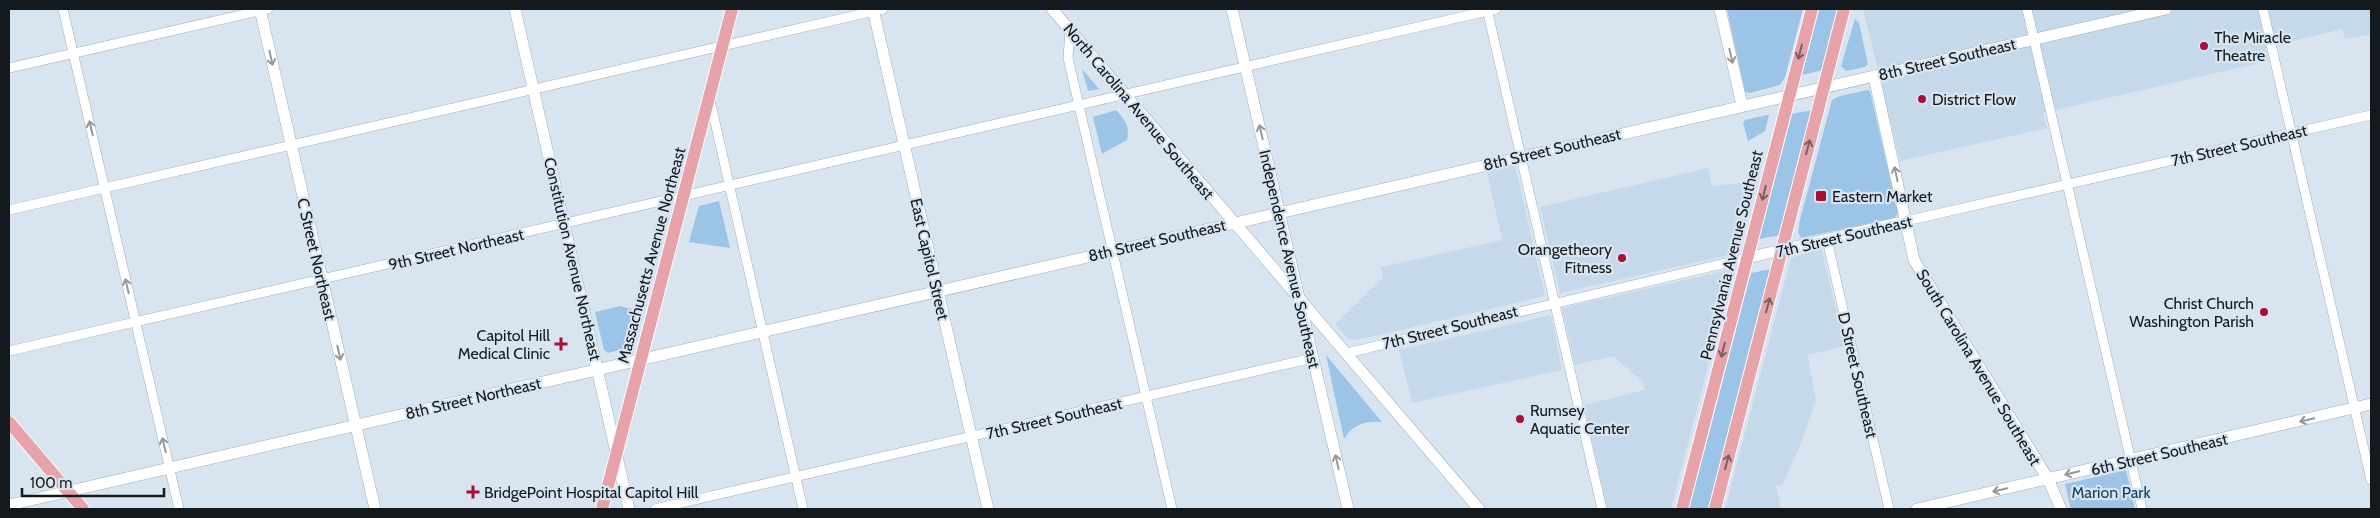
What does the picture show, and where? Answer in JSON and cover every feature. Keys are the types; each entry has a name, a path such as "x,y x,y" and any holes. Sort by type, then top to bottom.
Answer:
{"main road":[{"name":"C Street Northeast","path":"263,9 291,145 375,509"},
{"name":"Constitution Avenue Northeast","path":"515,9 629,509"},
{"name":"Massachusetts Avenue Northeast","path":"602,509 732,9"},
{"name":"North Carolina Avenue Southeast","path":"1052,9 1479,509"},
{"name":"Independence Avenue Southeast","path":"1232,9 1348,509"},
{"path":"1720,9 1742,105"},
{"name":"Pennsylvania Avenue Southeast","path":"1682,509 1812,9"},
{"path":"1715,509 1844,9"},
{"name":"8th Street Southeast","path":"938,291 2166,9"},
{"name":"East Capitol Street","path":"876,10 904,146 988,509"},
{"path":"1874,76 1906,222"},
{"name":"7th Street Southeast","path":"1747,258 1906,222"},
{"name":"South Carolina Avenue Southeast","path":"1906,222 1914,260 2048,479 2061,509"},
{"name":"8th Street Northeast","path":"9,505 938,291"},
{"name":"6th Street Southeast","path":"1917,509 2371,404"},
{"path":"9,422 83,509"}],"street":[{"path":"63,9 179,509"},
{"path":"9,68 263,9"},
{"path":"1490,9 1521,156 1602,509"},
{"name":"9th Street Northeast","path":"9,351 904,146 1490,9"},
{"path":"2027,9 2142,509"},
{"path":"2263,9 2371,480"},
{"path":"9,210 876,10"},
{"path":"1070,30 1068,54 1172,509"},
{"path":"709,97 804,509"},
{"name":"7th Street Southeast","path":"1906,222 2371,114"},
{"name":"D Street Southeast","path":"1827,240 1889,509"},
{"name":"7th Street Southeast","path":"1347,353 1747,258"},
{"name":"7th Street Southeast","path":"655,509 1313,358"}],"shaded area":[{"path":"1863,9 2371,9 2371,34 2345,39 2342,29 2265,48 2268,61 2043,113 2047,128 1900,161"},
{"path":"1515,165 1545,296 1367,338 1349,340 1335,324 1383,277 1381,267 1502,240 1487,172"},
{"path":"1708,168 1712,186 1758,181 1740,246 1734,254 1560,293 1540,207"},
{"path":"1821,248 1845,346 1808,355 1816,401 1799,448 1782,485 1776,486 1781,509 1725,509 1791,258"},
{"path":"1729,270 1732,273 1671,509 1607,509 1584,405 1645,390 1643,383 1614,356 1575,365 1562,308"},
{"path":"1551,315 1562,370 1412,403 1399,350"}],"green space":[{"path":"1727,9 1803,9 1785,77 1780,85 1750,93 1745,92"},
{"path":"1819,9 1839,9 1823,70 1802,75"},
{"path":"1855,19 1859,23 1868,64 1865,67 1846,71 1841,66"},
{"path":"1082,69 1099,89 1088,91"},
{"path":"1870,91 1895,200 1898,201 1898,214 1894,218 1801,238 1798,232 1800,220 1832,100 1840,96"},
{"path":"1116,110 1126,124 1128,131 1127,140 1102,154 1093,117"},
{"path":"1812,110 1780,235 1759,239 1792,114"},
{"path":"1769,115 1765,131 1748,141 1743,123 1745,120"},
{"path":"719,201 730,248 689,242 699,206"},
{"path":"1771,269 1708,509 1689,509 1751,273"},
{"path":"620,306 635,310 626,348 608,353 604,350 595,312"},
{"path":"1326,355 1382,422 1360,424 1351,430 1344,439"},
{"name":"Marion Park","path":"2126,470 2135,509 2071,509 2065,484"}],"place":[{"name":"The Miracle Theatre","path":"2204,46"},
{"name":"District Flow","path":"1922,99"},
{"name":"Eastern Market","path":"1821,196"},
{"name":"Orangetheory Fitness","path":"1622,258"},
{"name":"Christ Church Washington Parish","path":"2264,312"},
{"name":"Capitol Hill Medical Clinic","path":"561,344"},
{"name":"Rumsey Aquatic Center","path":"1520,419"},
{"name":"BridgePoint Hospital Capitol Hill","path":"473,492"}]}
